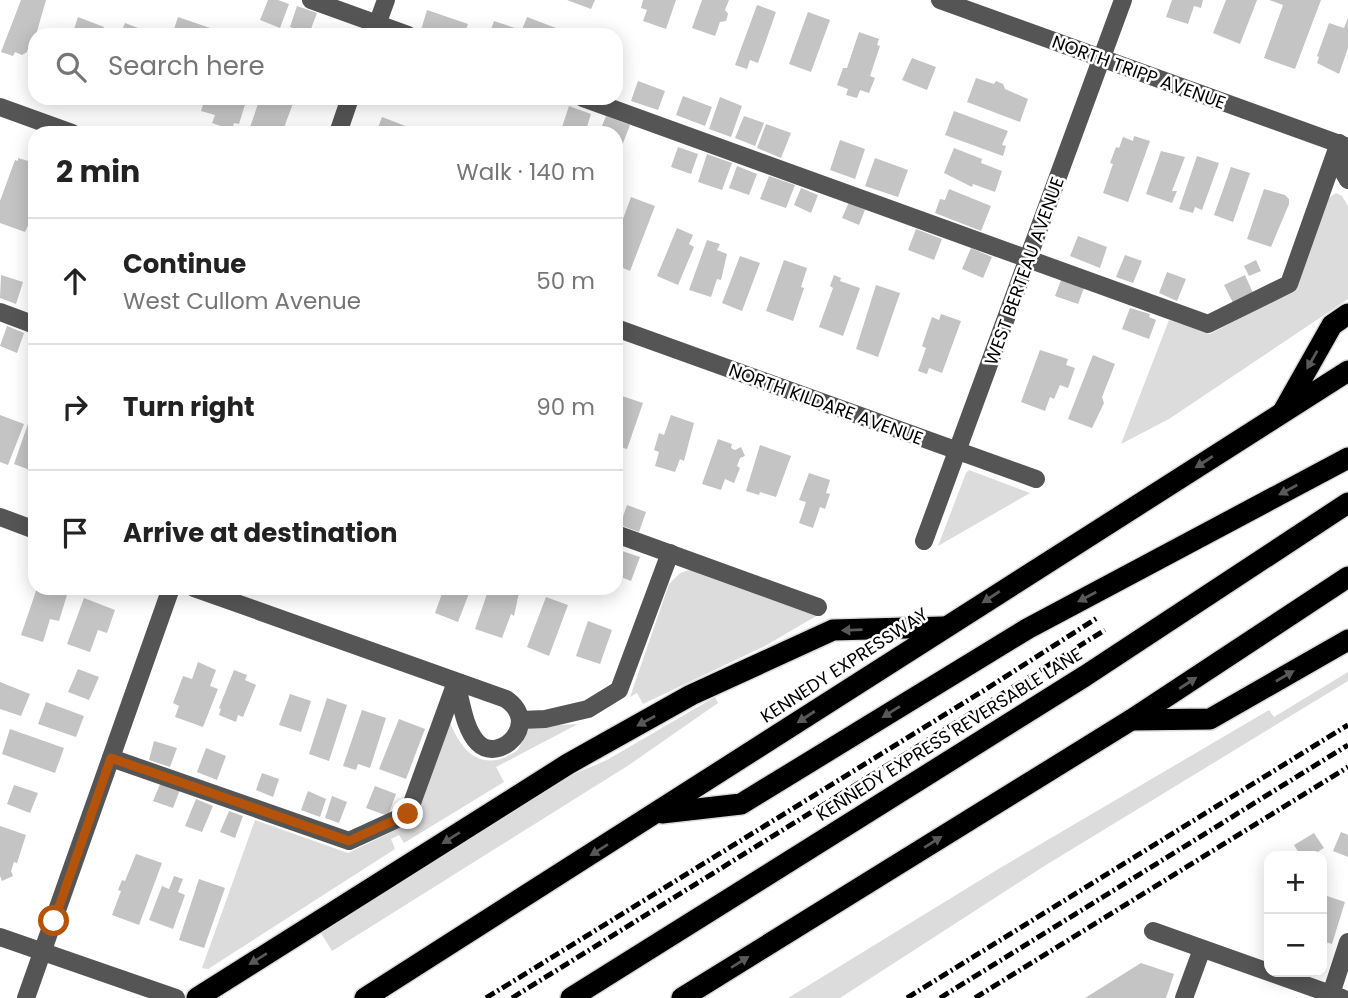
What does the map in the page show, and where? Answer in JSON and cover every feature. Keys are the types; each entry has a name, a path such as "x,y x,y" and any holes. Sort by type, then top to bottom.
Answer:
{"highway":[{"path":"1282,412 1332,325 1348,314"},
{"name":"KENNEDY EXPRESSWAY","path":"365,998 1348,371"},
{"path":"656,814 741,804 1027,629 1348,458"},
{"name":"KENNEDY EXPRESS REVERSABLE LANE","path":"571,998 1085,676 1348,503"},
{"path":"682,998 1130,720 1348,577"},
{"path":"197,998 556,772 691,695 833,630 945,627"},
{"path":"1130,720 1210,719 1348,640"}],"street":[{"path":"311,0 373,28"},
{"path":"375,28 386,0"},
{"name":"NORTH TRIPP AVENUE","path":"940,0 1343,145"},
{"name":"WEST BERTEAU AVENUE","path":"924,541 1123,0"},
{"path":"340,126 348,105"},
{"path":"602,105 1208,324 1289,284 1343,145"},
{"path":"0,107 53,126"},
{"path":"1343,145 1344,173 1348,180"},
{"path":"0,312 28,322"},
{"name":"NORTH KILDARE AVENUE","path":"623,331 1036,480"},
{"path":"0,517 28,527"},
{"path":"623,536 818,607"},
{"path":"521,720 545,719 588,709 619,690 670,553"},
{"path":"26,998 169,595"},
{"path":"214,595 506,699 515,706 521,720 514,738 504,746 489,749 479,744 470,730 456,682"},
{"path":"111,758 349,841 408,814 456,682"},
{"path":"1153,932 1337,996 1348,942"},
{"path":"0,937 176,998"},
{"path":"1184,998 1202,949"}],"shaded area":[{"path":"1336,193 1342,196 1348,206 1348,299 1169,419 1121,444 1169,320 1210,334 1293,290 1324,201"},
{"path":"969,470 1030,493 938,546 966,473"},
{"path":"693,569 818,615 765,646 643,704 637,693 630,697 669,584 680,573"},
{"path":"1348,672 1348,681 1046,865 840,998 788,998 1000,868 1269,710 1274,717"},
{"path":"715,697 718,703 629,765 332,951 321,933 574,774 607,760"},
{"path":"449,720 460,742 468,751 485,760 506,757 518,750 527,730 534,726 578,724 496,767 504,782 404,843 399,835 391,839 395,849 208,969 202,968 255,820 348,853 412,822"}],"building":[{"path":"21,0 46,0 38,28 28,28 27,52 22,55 15,52 13,56 1,52"},
{"path":"268,0 289,4 280,28 260,20"},
{"path":"567,0 595,0 591,9"},
{"path":"643,0 676,0 666,29 643,21 647,10 641,8"},
{"path":"702,0 729,0 725,10 728,14 726,21 720,22 715,36 692,28"},
{"path":"1172,0 1203,0 1201,8 1194,6 1188,24 1166,17"},
{"path":"1226,0 1257,0 1240,44 1213,33"},
{"path":"1269,0 1321,0 1295,69 1264,58 1283,5"},
{"path":"757,5 776,12 758,63 750,60 747,69 735,65"},
{"path":"297,6 317,13 311,28 290,27"},
{"path":"427,10 468,24 467,28 422,28"},
{"path":"808,12 830,20 811,72 789,64"},
{"path":"78,17 104,27 104,28 74,28"},
{"path":"178,17 210,28 174,28"},
{"path":"527,17 556,28 523,28"},
{"path":"1348,18 1348,48 1339,74 1317,63 1317,56 1329,23 1344,28"},
{"path":"494,21 515,28 492,28"},
{"path":"125,23 138,28 123,28"},
{"path":"859,32 879,39 877,45 880,46 870,76 875,78 869,93 860,90 857,98 846,95 848,89 837,85 843,68 847,68"},
{"path":"912,58 936,67 927,90 902,80"},
{"path":"976,78 994,84 996,81 1003,84 1005,89 1028,99 1020,122 967,102"},
{"path":"638,81 665,91 658,110 631,101"},
{"path":"683,96 712,107 705,126 676,115"},
{"path":"720,97 742,106 731,137 709,129"},
{"path":"203,105 245,105 239,124 234,123 233,126 212,123 215,115 201,111"},
{"path":"258,105 292,105 285,126 250,126"},
{"path":"569,106 591,114 587,126 562,126"},
{"path":"954,111 1008,131 1002,145 1006,146 1003,156 945,135"},
{"path":"606,116 630,125 623,143 623,126 602,126"},
{"path":"744,116 764,123 755,146 735,138"},
{"path":"382,117 405,126 379,126"},
{"path":"766,124 791,133 781,158 757,148"},
{"path":"1134,136 1150,141 1128,202 1103,193 1116,147 1119,148 1123,137 1133,141"},
{"path":"840,140 865,149 855,179 830,170"},
{"path":"678,147 698,154 691,174 671,167"},
{"path":"954,148 982,159 981,163 1002,171 995,192 973,184 972,187 944,173"},
{"path":"1161,151 1185,157 1172,191 1177,191 1172,203 1146,194"},
{"path":"707,154 732,163 722,190 698,182"},
{"path":"1197,156 1219,163 1202,210 1195,207 1193,213 1179,209"},
{"path":"18,158 28,161 28,225 25,232 0,223 0,201 15,160 18,161"},
{"path":"875,158 908,170 898,197 865,186"},
{"path":"737,166 757,174 749,195 729,188"},
{"path":"1231,167 1250,173 1233,222 1214,215"},
{"path":"769,176 795,185 786,208 760,199"},
{"path":"801,188 818,195 811,213 794,205"},
{"path":"949,189 991,206 981,231 935,213 940,199 945,200"},
{"path":"1264,189 1285,195 1289,199 1271,247 1247,239"},
{"path":"631,197 655,206 630,271 623,268 623,219"},
{"path":"849,202 865,210 859,225 842,218"},
{"path":"677,228 693,235 689,244 694,247 678,285 657,276"},
{"path":"916,229 942,239 934,260 908,250"},
{"path":"1078,236 1107,247 1100,268 1070,256"},
{"path":"707,240 720,244 717,250 727,254 721,280 717,279 711,297 689,290"},
{"path":"971,248 992,257 983,278 962,269"},
{"path":"1125,255 1142,261 1133,283 1116,277"},
{"path":"740,256 760,263 742,311 722,303"},
{"path":"784,260 807,268 801,287 804,288 793,321 766,311"},
{"path":"1256,260 1261,271 1249,276 1244,266"},
{"path":"1167,272 1186,279 1177,301 1159,293"},
{"path":"1,275 23,282 16,304 0,298"},
{"path":"834,275 841,278 840,281 860,288 843,336 819,327 833,288 830,286"},
{"path":"1245,275 1253,293 1233,303 1224,285"},
{"path":"1061,280 1084,288 1078,304 1055,296"},
{"path":"876,285 900,293 878,357 856,349"},
{"path":"1130,308 1150,314 1149,317 1156,320 1149,339 1122,329"},
{"path":"941,314 961,321 942,373 929,368 927,374 918,371 926,348 922,346 932,317 939,320"},
{"path":"7,326 24,333 17,353 0,346"},
{"path":"1040,350 1068,359 1066,365 1075,368 1068,388 1060,385 1054,399 1050,397 1045,411 1021,402"},
{"path":"1093,355 1115,364 1102,397 1104,403 1092,428 1068,419"},
{"path":"623,396 643,403 627,449 623,448"},
{"path":"0,415 24,424 8,465 0,462"},
{"path":"671,415 694,423 684,461 680,459 675,472 655,466 659,452 654,450 659,433 664,435"},
{"path":"28,424 28,469 14,464"},
{"path":"718,439 732,444 731,448 735,450 741,447 745,456 740,458 737,466 740,468 734,483 725,479 721,490 702,484"},
{"path":"760,445 791,456 776,497 746,491"},
{"path":"809,473 830,480 826,493 830,494 825,509 820,507 813,528 799,523 806,502 799,500"},
{"path":"627,505 646,512 639,532 623,526"},
{"path":"623,551 640,557 631,581 623,578"},
{"path":"35,595 67,595 59,621 50,619 43,642 21,635"},
{"path":"441,595 468,595 458,622 435,613"},
{"path":"487,595 518,595 514,616 511,614 502,638 475,629"},
{"path":"546,597 568,605 549,656 527,647"},
{"path":"84,598 115,610 107,633 98,630 90,652 67,644"},
{"path":"588,621 612,630 600,664 576,656"},
{"path":"198,662 216,670 210,686 218,689 203,727 175,717 179,706 173,703 183,676 192,679"},
{"path":"78,669 99,677 89,700 68,692"},
{"path":"234,670 247,675 245,680 256,685 243,717 238,715 236,722 219,715 219,708"},
{"path":"0,682 30,694 21,716 0,709"},
{"path":"290,694 311,701 301,732 279,725"},
{"path":"327,698 347,705 329,761 309,754"},
{"path":"46,702 84,716 76,737 38,724"},
{"path":"362,710 386,718 370,768 358,764 356,770 343,766"},
{"path":"399,719 425,729 406,779 379,769"},
{"path":"10,729 64,748 55,773 2,754"},
{"path":"154,741 177,748 170,767 149,760"},
{"path":"206,748 226,756 217,780 197,772"},
{"path":"262,773 279,779 273,797 256,790"},
{"path":"161,782 180,790 173,808 153,801"},
{"path":"14,785 38,793 30,813 7,804"},
{"path":"375,786 396,794 388,816 366,808"},
{"path":"308,791 326,799 320,817 301,810"},
{"path":"332,796 347,802 339,823 325,818"},
{"path":"196,799 213,806 202,832 185,826"},
{"path":"229,811 243,816 235,838 220,832"},
{"path":"0,826 26,835 17,863 14,862 11,871 13,876 2,881 0,876"},
{"path":"1341,832 1348,835 1348,857 1333,851"},
{"path":"1314,833 1324,848 1319,851 1298,851 1294,845"},
{"path":"136,854 162,863 139,925 112,915 121,891 118,890 122,880 125,881"},
{"path":"174,876 183,879 178,892 185,895 173,929 149,920 162,886 169,889"},
{"path":"199,879 225,888 204,948 179,940"},
{"path":"1327,896 1345,902 1332,944 1327,942"},
{"path":"1141,963 1174,974 1166,998 1085,998"}],"railway":[{"path":"486,998 1097,618"},
{"path":"512,998 1105,630"},
{"path":"907,998 1348,725"},
{"path":"940,998 1348,745"},
{"path":"975,998 1348,767"}],"route":[{"path":"54,921 111,758 349,841 408,814"}]}
